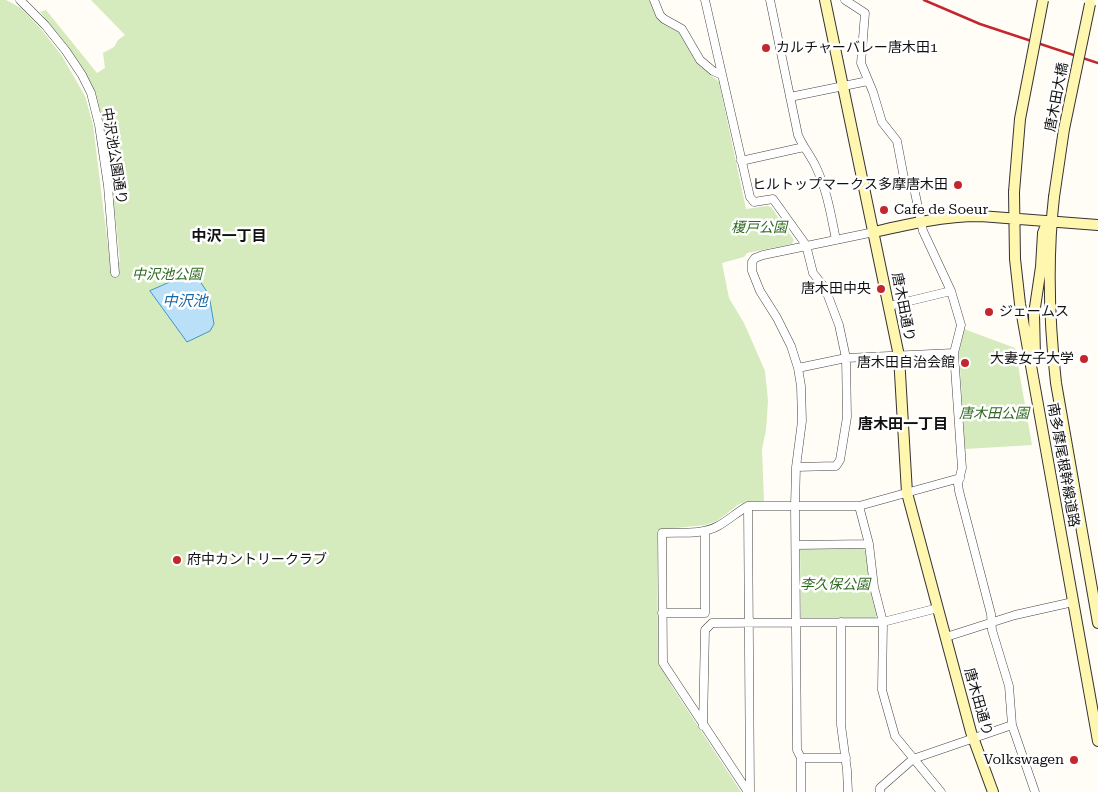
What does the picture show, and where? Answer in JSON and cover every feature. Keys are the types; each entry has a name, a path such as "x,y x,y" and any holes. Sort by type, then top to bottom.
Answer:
{"main road":[{"name":"唐木田通り","path":"826,0 899,356 907,493 974,738 992,792"},
{"name":"南多摩尾根幹線道路","path":"1043,0 1020,119 1014,192 1017,278 1098,741"},
{"name":"唐木田大橋","path":"1054,197 1064,129 1090,2"},
{"name":"南多摩尾根幹線道路","path":"1054,197 1049,276 1050,319 1056,383 1098,623"},
{"path":"874,232 920,222 964,216 1098,226"},
{"path":"1035,388 1035,306 1041,273 1043,232 1046,225 1052,222"}],"street":[{"name":"中沢池公園通り","path":"20,0 66,51 91,93 99,125 108,186 115,273"},
{"path":"654,0 664,19 682,29 700,60 713,71 722,75"},
{"path":"705,0 750,197 754,202 773,199 809,251 813,273 825,288 839,325 846,358 847,417 840,460 836,466 796,467"},
{"path":"770,0 798,136 816,165 828,195 836,240"},
{"path":"845,0 865,13 861,64 882,122 897,141 904,178 914,188 923,232 951,291 961,325 954,353 962,468 959,491 991,614 1000,658 1009,686 1012,725 1035,792"},
{"path":"790,97 868,81"},
{"path":"741,161 804,147"},
{"path":"801,792 801,758 797,750 795,506 796,467 802,421 802,403 798,368 791,346 777,318 760,291 751,266 755,258 763,255 874,232"},
{"path":"889,306 951,291"},
{"path":"798,368 846,358 954,353"},
{"path":"749,792 703,726 663,663 662,534 705,531 718,526 737,511 748,506 859,506 960,478"},
{"path":"748,506 749,792"},
{"path":"859,506 869,544 874,587 883,622 882,690 895,736 941,792"},
{"path":"662,613 705,613 705,531"},
{"path":"796,545 869,544"},
{"path":"946,636 1034,610 1073,602"},
{"path":"703,726 705,630 712,623 883,622 938,608"},
{"path":"841,622 841,725 846,758 848,792"},
{"path":"880,792 880,788 913,759 1012,725"},
{"path":"801,758 846,758"}],"green space":[{"name":"府中カントリークラブ","path":"0,0 6,0 21,8 41,29 62,56 85,96 93,125 110,263 120,262 110,166 100,109 85,72 40,12 46,10 97,73 105,68 103,53 114,47 118,40 125,35 91,0 650,0 657,17 667,26 680,33 698,64 719,82 746,209 771,207 794,240 792,244 747,253 744,257 722,263 729,298 744,323 765,371 768,401 766,430 762,449 764,501 739,504 717,521 705,525 657,530 658,661 673,688 741,792 0,792"},
{"name":"唐木田公園","path":"964,329 1015,348 1032,445 965,449 959,351"},
{"name":"李久保公園","path":"800,548 862,548 866,551 871,589 878,614 874,620 801,619"}],"water":[{"name":"中沢池","path":"194,272 209,295 214,324 210,331 187,342 150,291"}],"railway":[{"path":"924,0 980,24 1098,63"}],"place":[{"name":"カルチャーバレー唐木田1","path":"766,48"},
{"name":"ヒルトップマークス多摩唐木田","path":"958,185"},
{"name":"Cafe de Soeur","path":"884,210"},
{"name":"唐木田中央","path":"881,289"},
{"name":"ジェームス","path":"989,312"},
{"name":"大妻女子大学","path":"1084,359"},
{"name":"唐木田自治会館","path":"965,363"},
{"name":"府中カントリークラブ","path":"177,560"},
{"name":"Volkswagen","path":"1074,760"}],"district":[{"name":"中沢一丁目","path":"229,237"},
{"name":"唐木田一丁目","path":"903,425"}],"park label":[{"name":"榎戸公園","path":"759,228"},
{"name":"中沢池公園","path":"167,275"}]}
